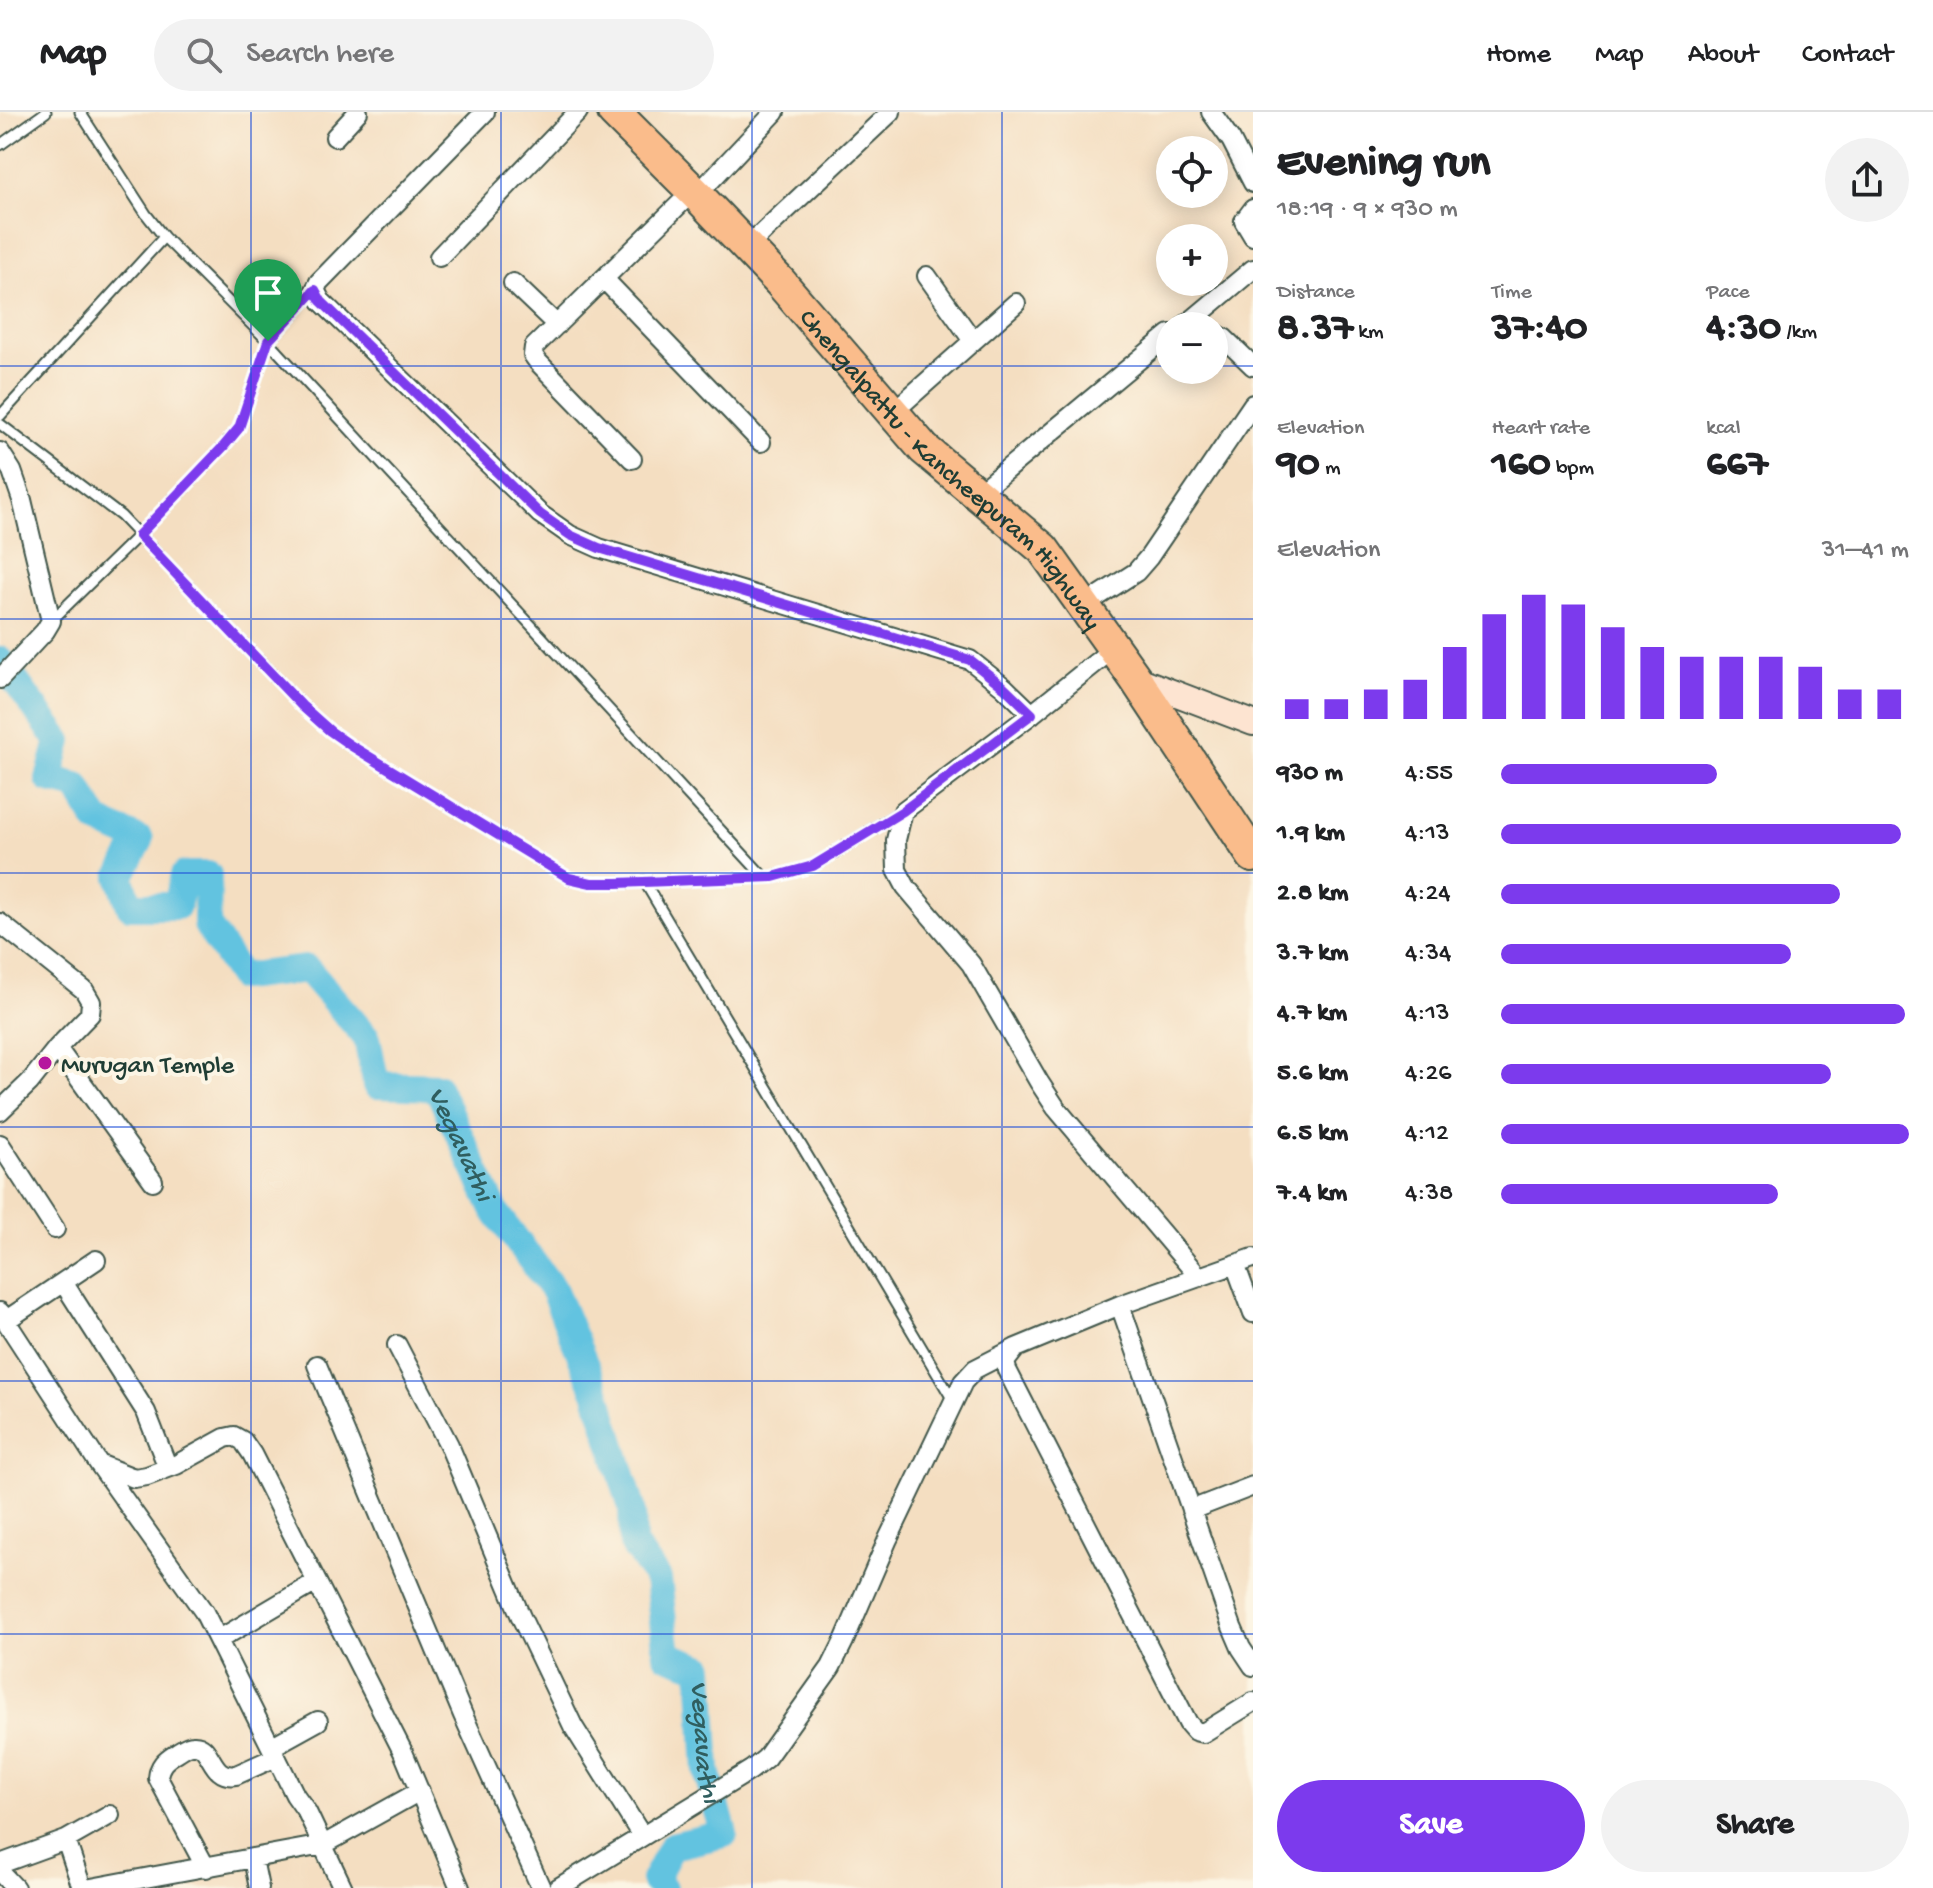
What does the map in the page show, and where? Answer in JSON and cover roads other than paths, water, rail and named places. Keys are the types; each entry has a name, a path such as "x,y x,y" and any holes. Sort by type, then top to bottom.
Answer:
{"highway":[{"name":"Chengalpattu - Kancheepuram Highway","path":"614,112 780,282 924,449 1043,549 1135,678 1253,856"}],"street":[{"path":"335,137 358,112"},
{"path":"485,112 319,282 315,290 321,301 540,514 570,535 599,548 970,660 1032,714"},
{"path":"439,257 578,112"},
{"path":"632,459 533,355 534,347 775,112"},
{"path":"747,247 891,112"},
{"path":"1211,112 1231,140 1253,183"},
{"path":"1253,209 1244,221 1253,236"},
{"path":"1202,312 1253,269"},
{"path":"927,276 973,341"},
{"path":"604,279 761,442"},
{"path":"513,283 557,325"},
{"path":"893,412 1016,303"},
{"path":"1228,342 1253,366"},
{"path":"977,494 1156,346"},
{"path":"1083,606 1128,578 1149,557 1253,404"},
{"path":"0,452 12,471 22,500 51,621 0,679"},
{"path":"1114,648 903,811 896,840 897,870 906,887 971,964 1056,1108 1199,1277"},
{"path":"1135,678 1253,723"},
{"path":"0,923 84,990 91,1002 90,1014 0,1111"},
{"path":"57,1048 153,1181"},
{"path":"0,1144 55,1229"},
{"path":"96,1260 3,1316 99,1464 204,1612 343,1888"},
{"path":"558,1888 766,1758 831,1667 963,1382 975,1369 1016,1348 1120,1305 1244,1261 1253,1313"},
{"path":"63,1282 146,1412 168,1468"},
{"path":"1120,1305 1236,1638 1253,1666"},
{"path":"397,1345 449,1445 521,1617 573,1726 642,1836"},
{"path":"1016,1348 1005,1362 1007,1370 1188,1723 1195,1731 1203,1733 1253,1702"},
{"path":"317,1365 463,1715 541,1888"},
{"path":"99,1464 134,1478 176,1465 225,1438 234,1436 243,1441 403,1752 460,1888"},
{"path":"1191,1510 1253,1486"},
{"path":"218,1640 316,1582"},
{"path":"206,1868 158,1778 162,1764 167,1758 195,1745 203,1747 216,1768 229,1777 274,1752 318,1721"},
{"path":"91,1888 323,1845 420,1791"},
{"path":"0,1864 66,1840 110,1815"},
{"path":"66,1840 82,1888"},
{"path":"253,1859 259,1888"},
{"path":"0,1872 15,1888"}],"lane":[{"path":"0,145 46,112"},
{"path":"80,112 164,237 268,341 764,877"},
{"path":"0,416 164,237"},
{"path":"51,621 139,535 239,428 268,341 315,290"},
{"path":"0,424 100,498 330,731 569,878 591,883 764,877 794,873 813,866 903,811"},
{"path":"644,881 954,1402"}],"waterway":[{"name":"Vegavathi","path":"0,660 59,741 49,779 77,786 97,821 140,840 120,877 130,906 177,906 184,875 208,875 207,925 241,977 307,969 367,1038 376,1085 437,1087 495,1211 554,1291 597,1394 632,1508 633,1544 658,1579 667,1655 701,1667 707,1771 724,1834 672,1846 654,1880 663,1888"}],"place":[{"name":"Murugan Temple","path":"45,1063"}]}
